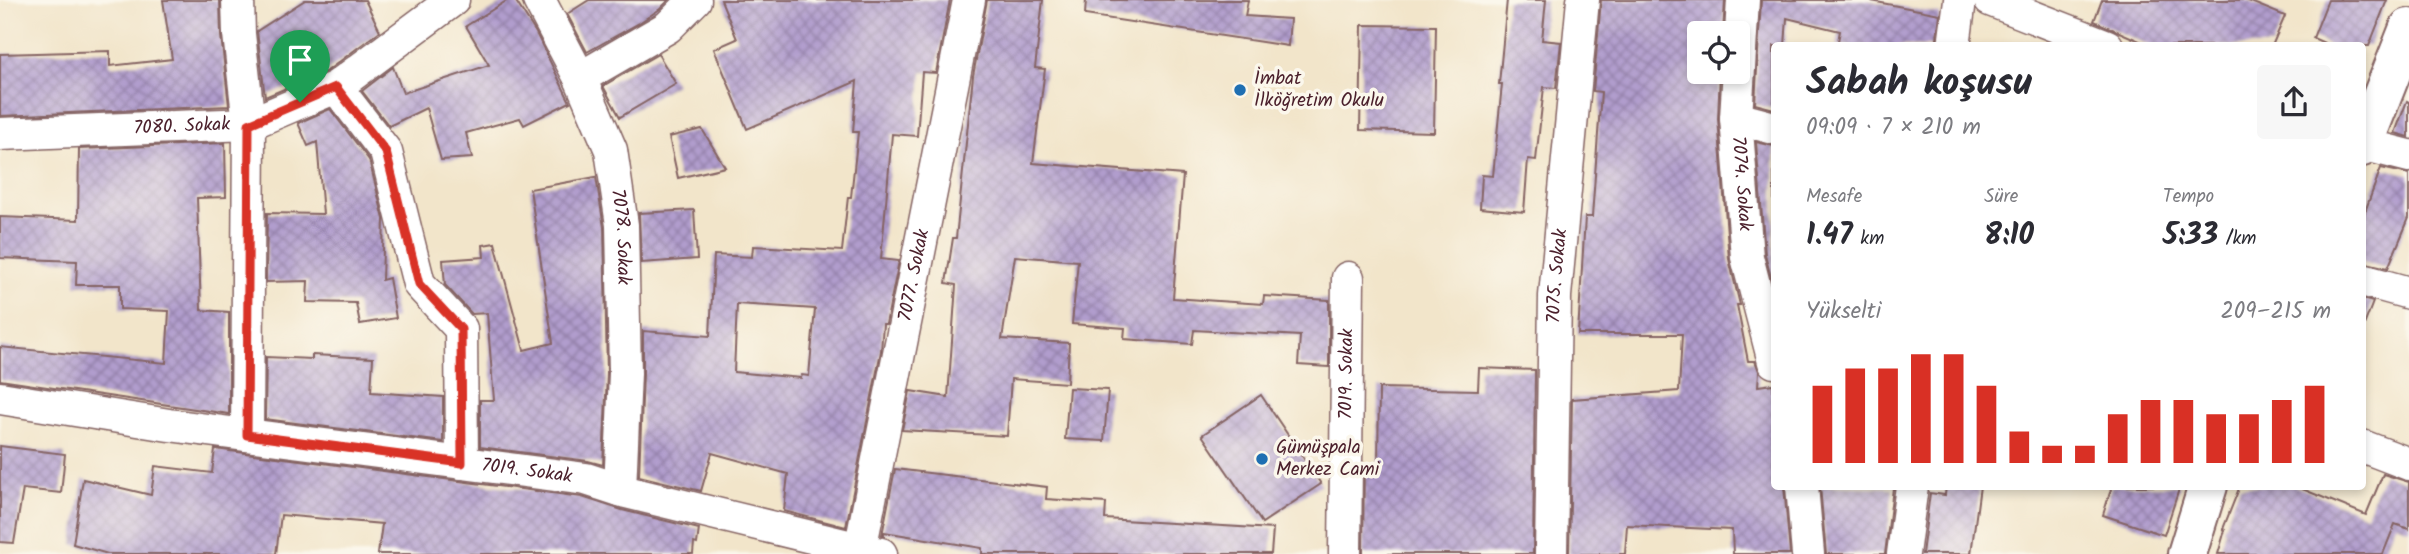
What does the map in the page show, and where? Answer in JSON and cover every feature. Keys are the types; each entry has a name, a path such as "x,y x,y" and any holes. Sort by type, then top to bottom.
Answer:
{"main road":[{"path":"2366,138 2409,28"},
{"path":"2187,554 2207,490"}],"street":[{"path":"238,0 249,124 247,435"},
{"name":"7080. Sokak","path":"0,134 249,124 336,87 453,0"},
{"name":"7078. Sokak","path":"539,0 580,78 611,150 622,225 625,373 620,490"},
{"path":"580,78 668,27 695,0"},
{"name":"7077. Sokak","path":"871,552 969,0"},
{"name":"7075. Sokak","path":"1552,554 1555,296 1583,0"},
{"name":"7074. Sokak","path":"1743,0 1736,118 1747,257 1771,350"},
{"path":"1955,42 1960,0"},
{"path":"1990,0 2097,42"},
{"path":"336,87 386,152 419,284 461,329 462,463"},
{"path":"1736,118 1771,127"},
{"path":"2366,147 2409,156"},
{"name":"7019. Sokak","path":"1345,554 1348,278"},
{"path":"2366,281 2409,293"},
{"name":"7019. Sokak","path":"0,398 247,435 586,479 620,490 871,552"},
{"path":"2366,448 2409,464"},
{"path":"1802,490 1808,554"},
{"path":"1903,554 1911,490"}],"building":[{"path":"163,0 220,0 229,106 0,116 0,54 110,51 110,66 172,59"},
{"path":"305,0 365,0 380,31 327,71 265,97 257,31"},
{"path":"508,0 515,0 536,33 570,102 524,125 520,118 466,133 472,158 441,160 426,108 389,126 362,91 393,67 403,93 489,65 466,26"},
{"path":"589,0 669,0 639,23 587,52 567,14"},
{"path":"721,0 950,0 936,73 922,72 917,136 892,134 881,259 899,261 886,324 883,324 881,351 846,527 784,511 788,474 712,453 701,491 639,476 643,331 710,336 714,255 752,257 753,246 842,251 858,132 853,132 857,81 747,129 714,49 737,39","holes":["737,304 815,309 809,376 802,375 801,378 734,372"]},
{"path":"987,0 1043,0 1035,68 1045,69 1033,163 1183,175 1173,298 1263,304 1264,296 1329,300 1329,367 1298,365 1300,336 1194,330 1192,344 1124,339 1125,328 1072,324 1078,261 1015,256 1002,339 1069,343 1067,383 1011,379 1007,436 902,430 910,391 948,397 956,285 946,283 953,238 956,238 973,76"},
{"path":"1086,0 1248,0 1245,16 1290,19 1288,46 1085,15"},
{"path":"1507,0 1546,0 1542,40 1561,42 1556,88 1544,87 1536,160 1528,159 1524,212 1480,208 1482,175 1493,176"},
{"path":"1601,0 1725,0 1724,21 1687,21 1687,84 1719,84 1718,119 1729,259 1740,305 1737,305 1748,361 1755,361 1759,371 1758,386 1771,384 1771,490 1784,490 1790,554 1733,554 1732,530 1627,525 1625,554 1569,554 1572,399 1679,391 1682,334 1578,334 1585,217 1592,217 1601,92 1593,91"},
{"path":"1761,0 1866,0 1940,14 1936,42 1838,42 1840,31 1787,18 1785,42 1771,42 1771,108 1755,104"},
{"path":"2102,0 2246,0 2285,16 2274,42 2142,42 2094,21"},
{"path":"2328,0 2387,0 2369,46 2366,46 2366,42 2322,42 2313,38"},
{"path":"1362,25 1436,26 1434,132 1360,130"},
{"path":"658,54 676,84 620,117 603,86"},
{"path":"2407,101 2409,102 2409,137 2395,133"},
{"path":"330,109 369,160 384,219 382,280 389,278 396,318 360,324 356,303 307,302 308,281 266,282 267,213 323,214 317,142 308,146 298,123"},
{"path":"702,129 725,167 678,178 669,137"},
{"path":"1756,142 1771,145 1771,278 1765,254"},
{"path":"225,143 226,197 197,198 201,310 229,312 229,414 0,380 0,347 166,363 169,311 120,309 120,285 76,285 77,261 0,258 0,217 78,220 79,149"},
{"path":"2381,168 2409,174 2409,218 2388,268 2366,263 2366,209"},
{"path":"596,177 604,227 607,373 603,465 480,447 480,400 494,400 487,313 472,314 445,285 443,260 484,257 483,245 495,243 524,350 553,343 530,189"},
{"path":"694,210 697,259 641,263 639,213"},
{"path":"2366,300 2373,302 2366,320"},
{"path":"312,355 373,358 371,392 443,397 443,442 265,419 266,357 312,359"},
{"path":"1479,368 1535,370 1533,554 1363,554 1364,465 1378,465 1379,388 1478,390"},
{"path":"1069,388 1108,390 1104,441 1065,439"},
{"name":"Gümüşpala Merkez Cami","path":"1261,395 1321,484 1262,523 1202,435"},
{"path":"0,446 65,454 61,493 23,489 14,543 0,542"},
{"path":"215,449 582,497 699,529 697,544 694,543 693,554 378,554 382,524 281,515 276,554 108,554 73,544 83,479 151,495 155,466 212,473"},
{"path":"895,469 1047,487 1046,499 1106,503 1105,519 1273,529 1271,554 982,554 982,548 884,532 884,536 882,535"},
{"path":"2383,474 2409,482 2409,529 2395,524 2383,554 2218,554 2225,530 2223,529 2238,490 2305,490 2366,515"},
{"path":"1820,490 1893,490 1885,554 1826,554"},
{"path":"1946,490 1979,490 1971,554 1922,554 1930,493 1945,495"},
{"path":"2111,490 2179,490 2164,535 2103,515"}],"place":[{"name":"İmbat İlköğretim Okulu","path":"1240,90"},
{"name":"Gümüşpala Merkez Cami","path":"1262,459"}],"route":[{"path":"336,87 386,152 419,284 461,329 462,463 247,435 249,124 300,102 336,87"}]}
